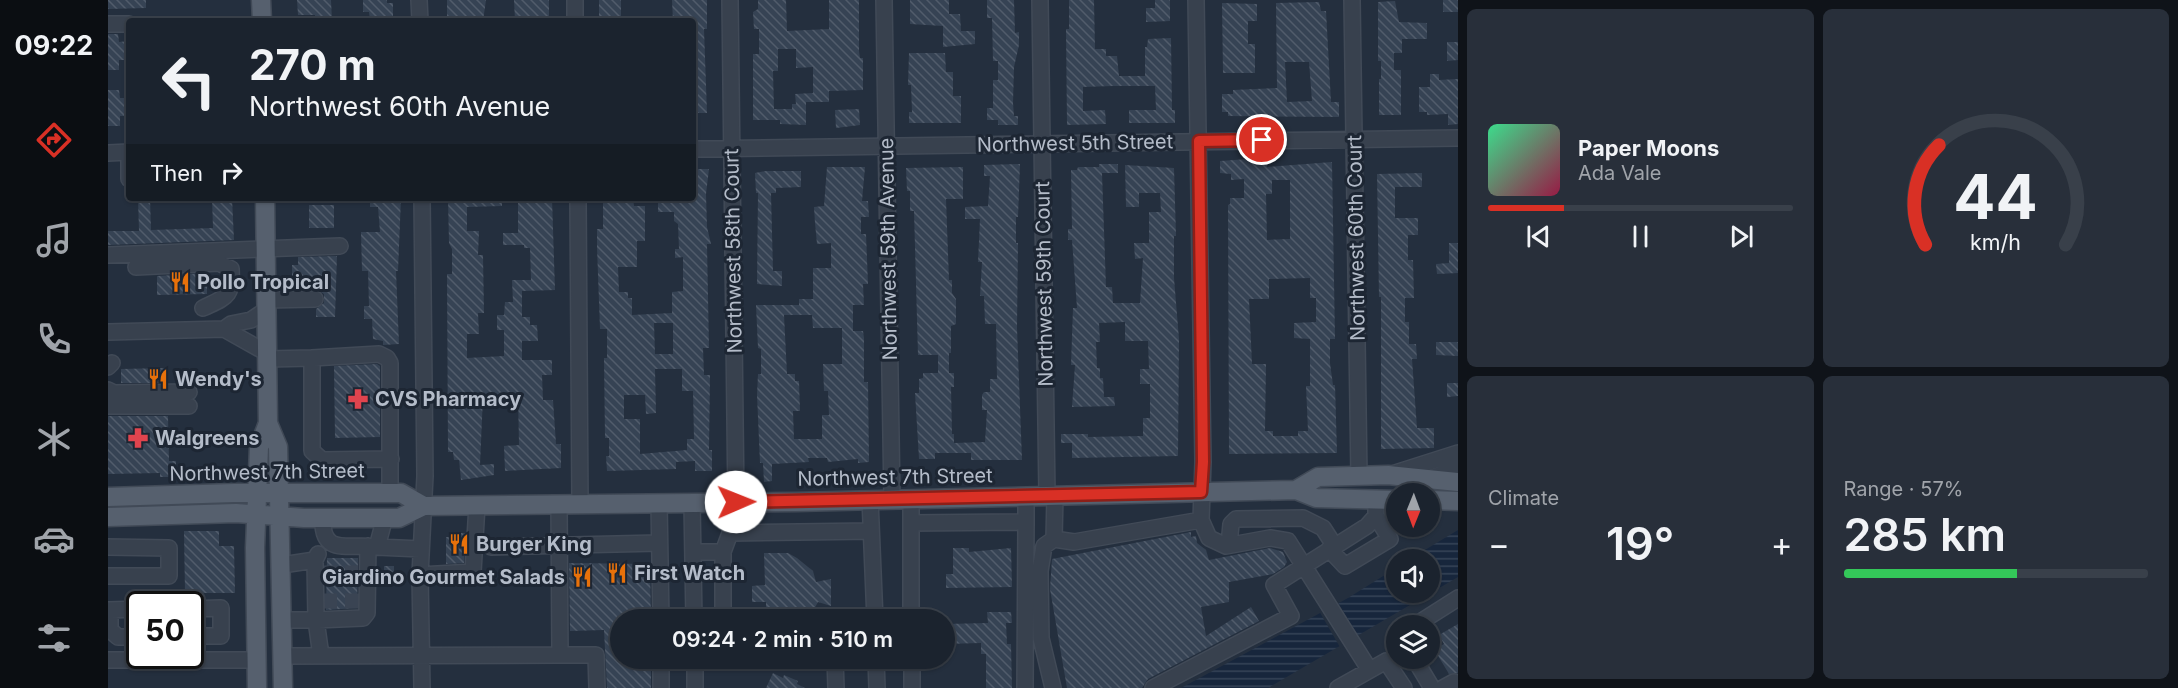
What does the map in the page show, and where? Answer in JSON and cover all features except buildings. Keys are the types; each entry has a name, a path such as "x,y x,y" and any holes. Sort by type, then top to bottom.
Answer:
{"main road":[{"path":"261,0 262,18"},
{"path":"256,688 259,447 267,423 265,201"},
{"path":"267,423 278,447 283,688"},
{"name":"Northwest 7th Street","path":"1296,490 1318,477 1388,476 1458,482"},
{"path":"1344,499 1365,490 1428,479"},
{"name":"Northwest 7th Street","path":"108,517 221,513 281,517 399,518 424,506 870,500 1296,490 1316,498 1344,499 1376,508 1386,504"},
{"name":"Northwest 7th Street","path":"108,497 258,493 401,493 424,506"},
{"path":"1440,500 1458,501"}],"street":[{"path":"419,0 420,18"},
{"path":"574,0 575,18"},
{"name":"Northwest 58th Court","path":"730,0 736,502"},
{"name":"Northwest 59th Avenue","path":"885,0 892,499"},
{"name":"Northwest 59th Court","path":"1040,0 1051,495 1054,539"},
{"path":"1196,0 1203,462 1201,520 1206,533 1213,541 1229,545 1270,538 1284,539 1291,544 1369,669"},
{"name":"Northwest 60th Court","path":"1352,0 1359,476"},
{"path":"108,24 126,24"},
{"name":"Northwest 5th Street","path":"696,149 1458,138"},
{"path":"108,153 126,152"},
{"path":"422,201 424,506 420,575 422,688"},
{"path":"578,201 580,504"},
{"path":"108,255 340,246"},
{"path":"136,267 226,265 231,269 231,290 227,296 203,308"},
{"path":"224,329 231,324 251,320 266,305 315,299"},
{"path":"108,332 224,329 267,356 312,358 373,354 387,358 390,363 390,493"},
{"path":"312,358 312,452 322,460 390,459"},
{"path":"108,390 114,393 189,399 108,406"},
{"path":"1388,476 1458,453"},
{"path":"1428,479 1458,468"},
{"path":"1025,688 1026,496"},
{"path":"911,498 911,609"},
{"path":"870,500 875,609"},
{"path":"659,503 660,609"},
{"path":"692,503 694,609"},
{"path":"559,505 560,655"},
{"path":"420,575 473,572 477,506"},
{"path":"1229,545 1231,524 1236,519 1292,516 1318,524 1345,566 1390,539 1376,508"},
{"path":"1153,688 1291,616 1274,585 1367,526 1376,508"},
{"path":"323,518 322,531 326,541 333,545 421,549"},
{"path":"282,620 363,618 367,613 363,573 386,518"},
{"path":"1053,688 1041,638 1040,571 1044,546 1054,539 1074,542 1201,520"},
{"path":"910,523 1026,522"},
{"path":"723,609 723,552 730,532 871,531"},
{"path":"321,656 316,620 319,601 317,569 326,541"},
{"path":"491,547 659,543"},
{"path":"108,547 169,548 169,576 108,576"},
{"path":"693,552 723,552"},
{"path":"282,565 317,569"},
{"path":"1431,615 1458,598"},
{"path":"204,609 222,608 221,636 204,636"},
{"path":"126,609 109,610 110,630 118,638 126,638"},
{"path":"283,656 596,655 597,688"},
{"path":"204,659 256,660"},
{"path":"108,660 126,660"},
{"path":"1338,688 1386,661 1404,688"},
{"path":"661,669 662,688"},
{"path":"695,669 695,688"},
{"path":"835,669 836,688"},
{"path":"876,669 877,688"},
{"path":"912,669 912,686"},
{"path":"1421,669 1432,688"}],"water":[{"path":"1458,530 1458,577 1440,588 1440,549 1427,549"},
{"path":"1386,574 1386,603 1413,603 1393,615 1386,615 1386,619 1268,688 1181,688 1348,598"}],"pier":[{"path":"1337,601 1360,639 1341,649 1319,611"}],"tunnel":[{"path":"322,573 358,573"},
{"path":"322,601 359,601"}],"place":[{"name":"Pollo Tropical","path":"180,282"},
{"name":"Wendy's","path":"158,379"},
{"name":"CVS Pharmacy","path":"358,399"},
{"name":"Walgreens","path":"138,438"},
{"name":"Burger King","path":"459,544"},
{"name":"First Watch","path":"617,573"},
{"name":"Giardino Gourmet Salads","path":"582,577"}],"route":[{"path":"736,502 1201,492 1203,462 1199,141 1262,140"}]}
